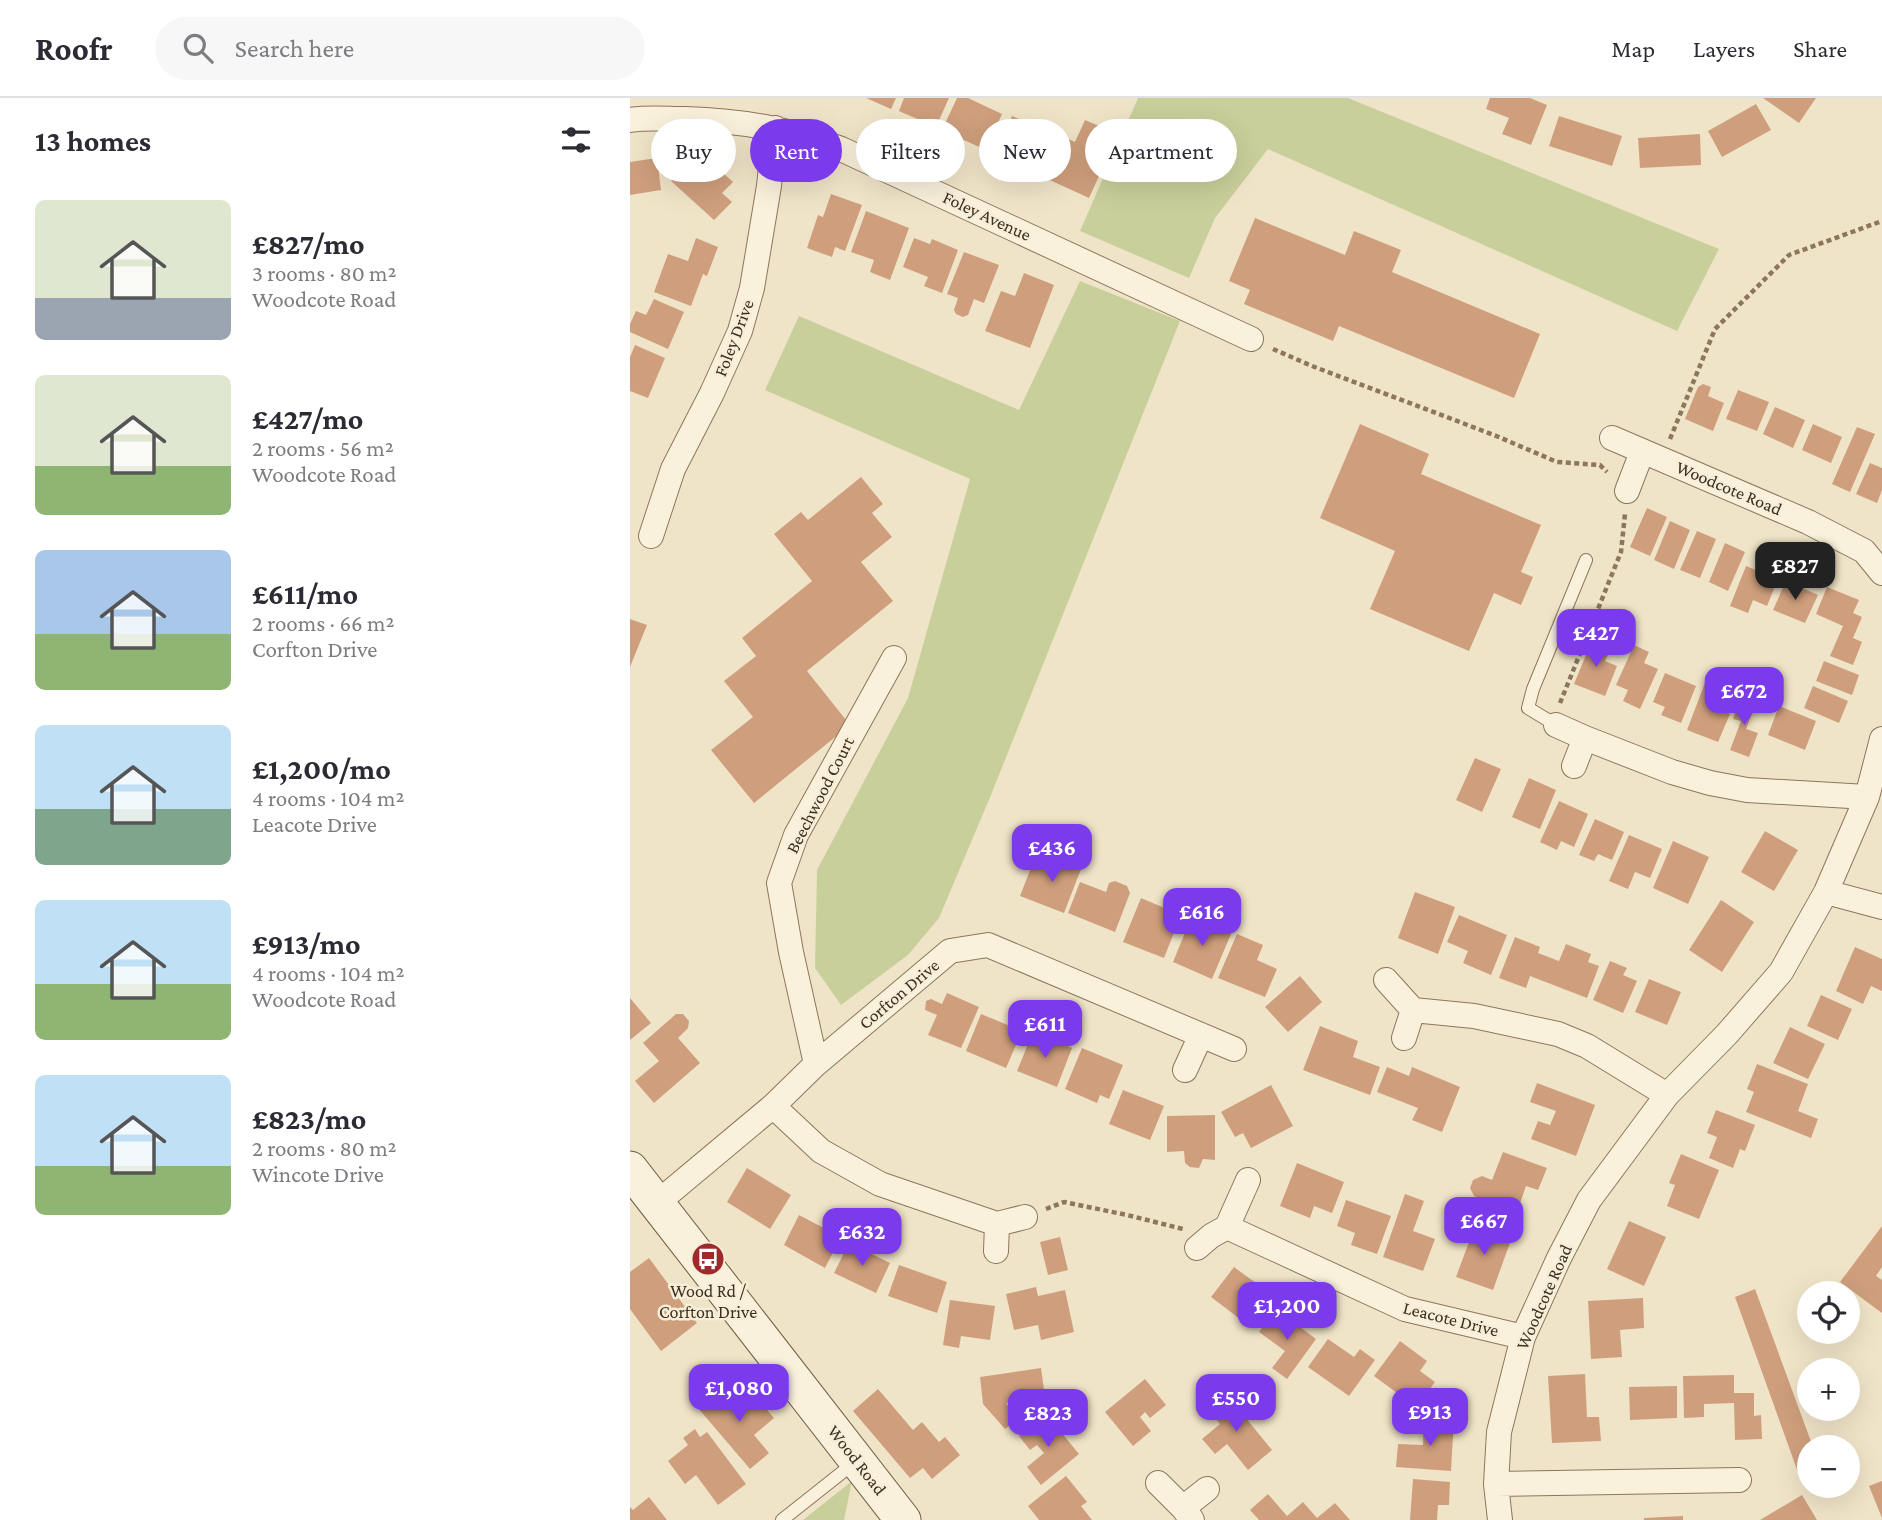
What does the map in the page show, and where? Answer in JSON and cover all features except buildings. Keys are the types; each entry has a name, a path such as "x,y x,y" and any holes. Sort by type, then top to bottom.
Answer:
{"street":[{"name":"Foley Avenue","path":"630,120 728,121 750,124"},
{"name":"Foley Avenue","path":"842,149 1251,339"},
{"name":"Foley Drive","path":"651,536 673,469 740,331 752,288 769,182"},
{"name":"Woodcote Road","path":"1612,438 1808,522 1864,551 1882,573"},
{"path":"1627,491 1652,455"},
{"name":"Beechwood Court","path":"816,1064 779,883 796,835 894,658"},
{"path":"1556,724 1672,772 1710,783 1747,790 1867,797"},
{"path":"1574,766 1585,738"},
{"name":"Woodcote Road","path":"1500,1520 1496,1484 1499,1432 1523,1337 1559,1258 1589,1200 1667,1095 1727,1034 1781,972 1826,892 1867,797 1882,739"},
{"path":"1826,892 1882,907"},
{"name":"Corfton Drive","path":"640,1187 772,1106 816,1064 950,951 988,945 1234,1049"},
{"path":"1385,980 1413,1010 1474,1016 1558,1034 1587,1046 1667,1095"},
{"path":"1404,1038 1413,1010"},
{"path":"1185,1070 1202,1035"},
{"path":"772,1106 821,1151 880,1184 997,1224 1025,1217"},
{"path":"1212,1237 1248,1180"},
{"name":"Wood Road","path":"640,1187 903,1520"},
{"path":"996,1251 997,1224"},
{"name":"Leacote Drive","path":"1212,1237 1405,1309 1523,1337"},
{"path":"1496,1484 1739,1480"},
{"path":"1158,1483 1187,1514 1207,1489"}],"lane":[{"path":"1556,724 1536,715 1528,708 1533,689 1586,560"},
{"path":"782,1520 857,1460"}],"path":[{"path":"1652,455 1715,330 1788,255 1882,221"},
{"path":"1251,339 1312,366 1558,462 1600,465 1627,491 1621,552 1556,713 1556,724"},
{"path":"1025,1217 1064,1202 1212,1237"}],"green space":[{"path":"1138,98 1348,98 1719,249 1677,331 1268,149 1215,218 1189,278 1080,231 1101,182 1237,182 1237,119 1129,119"},
{"path":"1080,281 1180,321 991,795 939,918 908,955 841,1005 815,968 817,870 908,698 970,479 765,390 799,316 1019,410"},
{"path":"852,1481 844,1520 803,1520"}],"place":[{"name":"Wood Rd / Corfton Drive","path":"708,1259"}]}
